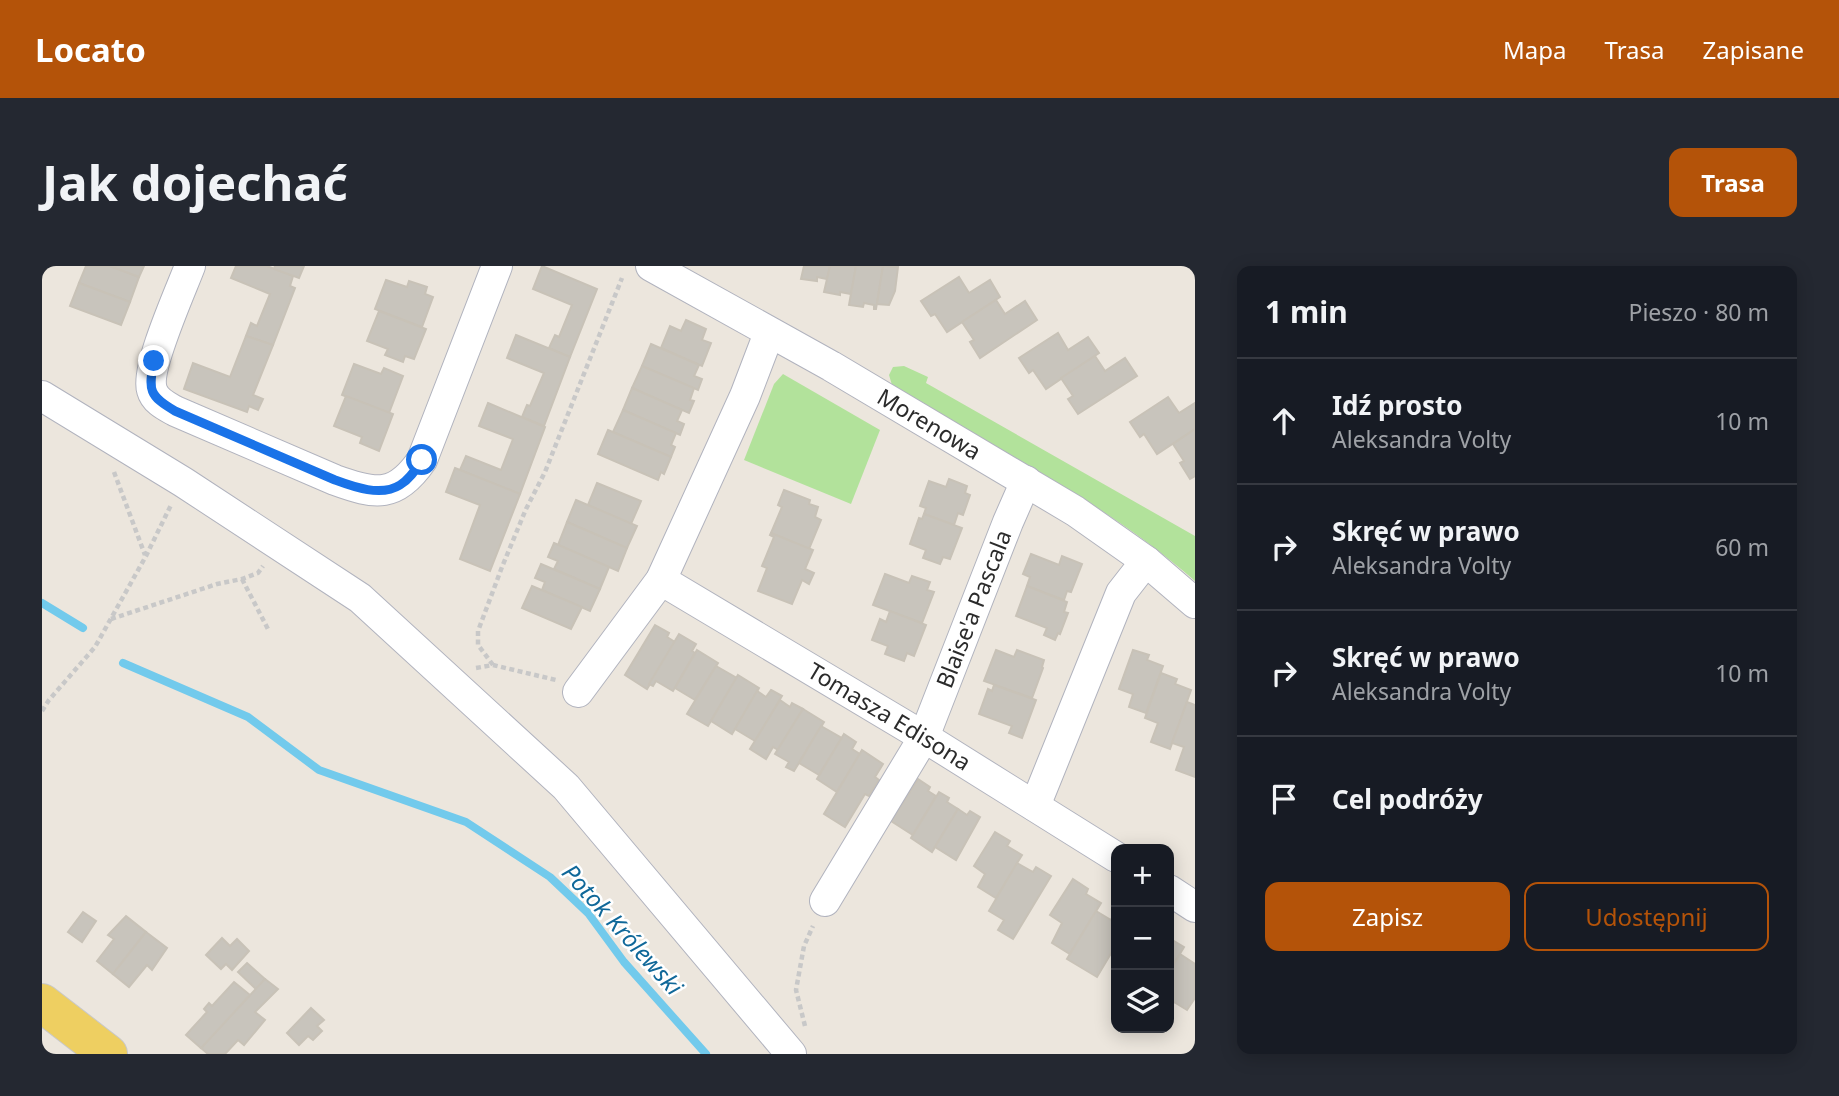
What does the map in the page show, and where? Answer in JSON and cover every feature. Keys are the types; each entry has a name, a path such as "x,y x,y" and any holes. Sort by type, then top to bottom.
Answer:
{"main road":[{"path":"42,1003 108,1054"}],"street":[{"path":"190,266 154,361 150,379 152,391 159,401 175,411 335,480 356,488 380,491 399,486 411,476 422,460 497,266"},
{"name":"Morenowa","path":"651,266 831,366 1075,511 1116,538 1195,603"},
{"path":"579,692 661,580 739,408 769,333"},
{"path":"42,396 183,482 360,598 566,787 791,1054"},
{"name":"Blaise'a Pascala","path":"825,901 924,737 1026,481"},
{"path":"1035,806 1121,593 1146,561"},
{"name":"Tomasza Edisona","path":"661,580 924,737 1111,854"},
{"path":"1174,893 1195,907"}],"path":[{"path":"493,666 478,645 478,631 622,278"},
{"path":"96,429 146,556"},
{"path":"42,710 95,647 146,556 183,482"},
{"path":"110,619 217,583 258,573 275,552 286,549"},
{"path":"242,579 270,631"},
{"path":"469,669 493,666 520,670 560,681 579,692"},
{"path":"805,1027 796,990 804,946 825,901"}],"green space":[{"path":"904,366 928,377 926,383 1195,536 1195,581 1160,552 1086,501 892,385 889,375 893,367"},
{"path":"783,374 880,430 851,504 744,460 774,384"}],"building":[{"path":"86,266 110,266 139,277 130,302 79,283"},
{"path":"110,266 144,266 139,277"},
{"path":"236,266 267,266 293,276 290,286 295,288 273,345 246,336 251,323 257,326 270,294 231,278"},
{"path":"275,266 304,266 299,278 274,269"},
{"path":"542,266 597,289 570,357 549,348 555,335 559,337 572,305 533,289"},
{"path":"804,266 830,266 827,279 801,279"},
{"path":"830,266 856,266 851,294 824,292"},
{"path":"856,266 883,266 876,309 874,305 864,303 863,307 849,305"},
{"path":"883,266 898,267 895,291 889,305 877,304"},
{"path":"959,277 969,293 990,280 1000,297 947,332 935,314 931,316 921,301"},
{"path":"386,280 407,287 409,281 427,287 425,294 433,297 422,327 375,309"},
{"path":"79,283 130,302 121,325 70,306"},
{"path":"996,300 1005,314 1025,301 1037,320 980,358 970,342 974,340 962,322"},
{"path":"379,311 426,329 414,359 405,356 403,362 385,355 388,349 367,341"},
{"path":"686,320 706,329 702,340 711,343 702,366 661,348 670,326 681,331"},
{"path":"1058,333 1068,350 1088,337 1099,353 1046,389 1033,370 1029,373 1019,358"},
{"path":"516,335 570,357 544,426 522,417 527,405 530,406 544,373 507,358"},
{"path":"246,336 273,345 253,395 263,399 258,410 249,406 247,412 184,389 193,363 230,377"},
{"path":"651,344 699,365 694,376 702,379 698,390 642,366"},
{"path":"1095,356 1105,371 1125,358 1137,376 1078,414 1068,399 1073,396 1061,378"},
{"path":"354,364 381,374 384,368 403,376 389,413 342,395"},
{"path":"642,366 694,388 690,400 694,401 689,413 632,388"},
{"path":"632,388 682,410 677,421 684,424 680,435 623,410"},
{"path":"346,396 393,414 379,451 360,443 362,437 334,426"},
{"path":"1168,397 1179,413 1195,403 1195,429 1157,454 1144,434 1140,437 1130,422"},
{"path":"488,403 545,427 520,494 460,470 466,456 501,470 513,439 479,426"},
{"path":"623,410 676,433 671,445 675,447 671,457 613,432"},
{"path":"1195,429 1195,476 1190,479 1180,463 1184,461 1173,444"},
{"path":"608,430 671,457 664,474 661,472 658,480 598,454"},
{"path":"455,468 520,494 490,571 460,559 480,505 446,492"},
{"path":"949,479 967,486 965,493 970,495 963,515 958,513 954,525 924,514 926,508 920,506 929,481 946,487"},
{"path":"597,483 641,501 631,524 588,505"},
{"path":"784,490 810,500 809,504 818,507 815,517 821,520 809,549 771,533 782,507 778,505"},
{"path":"576,500 637,526 627,548 567,522"},
{"path":"924,514 962,528 950,559 943,557 940,564 923,558 926,550 910,544 919,518 922,519"},
{"path":"567,522 627,548 618,571 558,545"},
{"path":"771,533 813,550 805,569 814,573 809,584 802,580 792,604 758,591 767,568 762,566 774,537"},
{"path":"554,543 609,567 600,589 554,569 558,561 548,557"},
{"path":"1031,554 1059,565 1062,556 1082,564 1071,592 1067,591 1064,600 1027,586 1030,577 1023,574"},
{"path":"541,564 600,589 590,611 542,590 545,582 535,578"},
{"path":"885,574 909,583 912,576 930,582 927,590 934,592 922,623 873,605"},
{"path":"532,586 582,607 571,629 522,608"},
{"path":"1027,586 1067,602 1064,612 1068,613 1055,640 1044,635 1047,628 1016,616"},
{"path":"890,611 926,625 914,656 907,653 904,661 885,654 888,646 872,640 880,619 886,622"},
{"path":"655,625 669,633 667,637 675,642 647,689 625,675"},
{"path":"679,634 696,644 692,651 695,653 673,691 656,681 653,686 649,684"},
{"path":"697,650 718,663 695,700 675,688"},
{"path":"996,650 1014,657 1017,650 1044,660 1032,698 984,681"},
{"path":"1133,650 1149,655 1147,660 1163,666 1146,713 1129,707 1133,694 1119,689"},
{"path":"716,666 737,678 708,726 687,714"},
{"path":"1161,673 1177,679 1175,684 1191,690 1170,749 1151,742 1158,723 1145,718"},
{"path":"738,675 759,688 732,734 711,721"},
{"path":"994,685 1036,700 1022,738 1009,733 1012,726 979,714 988,689 992,691"},
{"path":"771,690 782,696 755,741 735,729 757,691 766,697"},
{"path":"780,700 790,707 792,703 803,709 778,750 773,747 766,759 750,749"},
{"path":"1187,702 1195,705 1195,777 1176,770 1184,747 1172,743"},
{"path":"803,709 824,722 794,771 786,767 789,762 775,754"},
{"path":"821,726 842,738 819,775 799,763"},
{"path":"844,734 856,742 852,749 860,754 837,792 817,779"},
{"path":"862,750 883,764 875,777 879,780 869,796 865,794 845,827 824,814"},
{"path":"918,779 930,787 928,791 936,796 913,835 891,821"},
{"path":"939,792 949,798 947,802 958,809 932,852 911,838"},
{"path":"958,809 967,815 970,811 980,817 956,860 935,847"},
{"path":"995,832 1010,841 1007,846 1022,855 996,898 978,887 985,874 974,866"},
{"path":"1017,863 1033,872 1036,867 1051,876 1013,939 998,930 1004,920 989,911"},
{"path":"1073,879 1088,889 1086,894 1101,903 1070,954 1052,943 1062,923 1050,915"},
{"path":"1096,911 1111,920 1111,953 1097,977 1067,959"},
{"path":"83,912 96,921 82,942 68,932"},
{"path":"126,916 146,932 113,974 97,961 114,939 108,935"},
{"path":"146,932 167,948 152,970 147,965 129,987 113,974"},
{"path":"222,938 230,946 237,939 249,951 232,970 226,964 221,969 206,955"},
{"path":"1174,941 1184,947 1174,964"},
{"path":"1180,954 1195,964 1195,998 1187,1010 1174,1002 1174,964"},
{"path":"247,963 265,979 256,989 238,972"},
{"path":"265,979 278,989 255,1012 265,1020 244,1045 238,1040 225,1054 208,1054 201,1048"},
{"path":"234,982 250,995 201,1048 186,1035 207,1012 204,1009 209,1003 212,1006"},
{"path":"311,1008 324,1020 317,1026 322,1031 313,1040 308,1036 299,1045 287,1033"}],"waterway":[{"name":"Potok Królewski","path":"42,603 83,628"},
{"name":"Potok Królewski","path":"123,663 248,717 319,770 466,822 550,877 588,913 624,962 706,1054"}],"route":[{"path":"154,361 150,379 152,391 159,401 175,411 356,488 380,491 399,486 411,476 422,460"}]}
